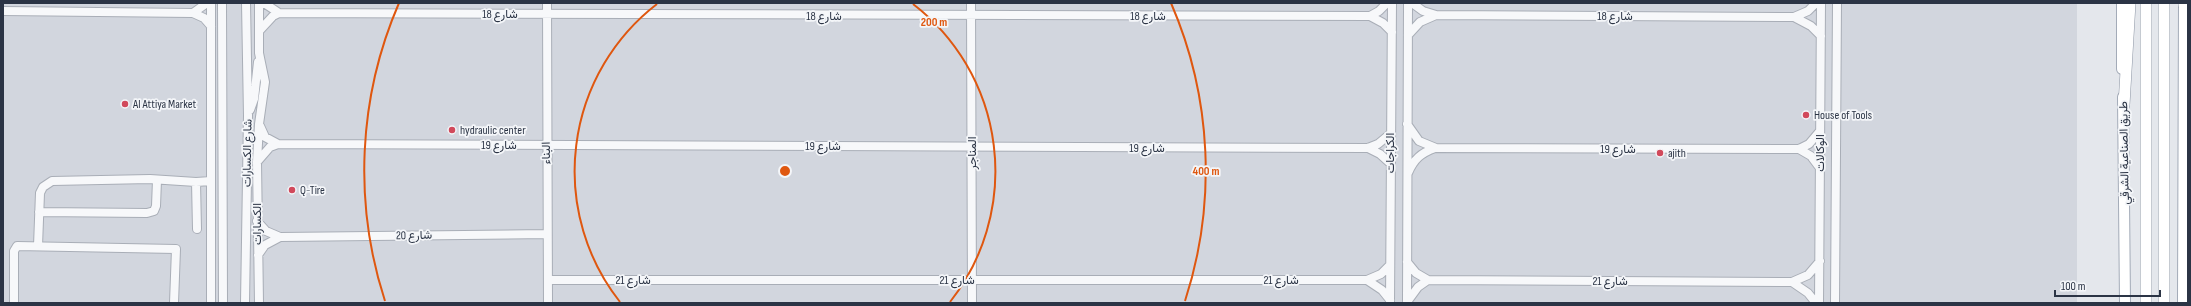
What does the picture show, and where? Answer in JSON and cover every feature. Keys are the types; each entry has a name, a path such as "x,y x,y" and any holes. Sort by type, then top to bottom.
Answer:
{"highway":[{"path":"2124,105 2130,3"},
{"name":"طريق الصناعية الشرقي","path":"2146,3 2146,303"},
{"path":"2164,3 2164,303"}],"main road":[{"name":"طريق الصناعية الشرقي","path":"2122,3 2121,39 2124,105 2125,303"},
{"path":"2183,303 2182,196 2184,4"}],"street":[{"path":"193,13 207,3"},
{"path":"211,3 212,303"},
{"name":"شارع الكسارات","path":"222,3 223,303"},
{"name":"شارع الكسارات","path":"245,303 248,116 246,3"},
{"name":"الكسارات","path":"259,3 259,53 265,82 259,124 257,162 259,303"},
{"path":"260,30 273,16 279,13 264,3"},
{"name":"البناء","path":"546,3 548,303"},
{"name":"المناجر","path":"971,3 973,147 972,303"},
{"path":"1370,16 1379,11 1387,3"},
{"name":"الكراجات","path":"1390,302 1392,3"},
{"name":"الكراجات","path":"1407,302 1408,3"},
{"name":"شارع 18","path":"1412,3 1423,11 1436,16"},
{"name":"شارع 18","path":"1408,35 1420,22 1436,16 1794,17 1808,11 1816,3"},
{"name":"الوكالات","path":"1819,303 1821,3"},
{"name":"الوكالات","path":"1835,303 1837,3"},
{"path":"3,11 193,13 204,18 211,26"},
{"name":"شارع 18","path":"279,13 546,15 1370,16"},
{"path":"1370,16 1383,23 1392,32"},
{"name":"شارع 18","path":"1794,17 1811,26 1821,36"},
{"path":"212,42 222,72"},
{"path":"248,116 254,99 259,53"},
{"path":"2183,113 2188,124"},
{"path":"259,124 265,137 278,144"},
{"name":"شارع 19","path":"1407,124 1420,141 1436,148 1799,149"},
{"path":"1799,149 1814,140 1820,131"},
{"path":"1368,148 1378,144 1390,134"},
{"path":"257,162 270,147 278,144"},
{"name":"شارع 19","path":"278,144 1368,148"},
{"path":"1368,148 1380,154 1390,163"},
{"name":"شارع 19","path":"1407,175 1413,162 1420,155 1436,148"},
{"path":"1799,149 1812,156 1820,168"},
{"path":"39,212 147,213 154,211 156,206 157,180"},
{"path":"38,246 40,193 43,187 52,181 211,181"},
{"path":"196,182 197,229"},
{"path":"2182,196 2188,186"},
{"name":"شارع 20","path":"257,221 266,231 280,237 547,234"},
{"path":"258,257 265,245 280,237"},
{"path":"14,303 14,251 17,246 176,250 174,303"},
{"name":"شارع 21","path":"1428,280 1792,282 1808,275 1820,261"},
{"path":"1407,262 1416,273 1428,280 1414,292 1407,302"},
{"name":"شارع 21","path":"548,280 1367,280 1381,274 1390,265"},
{"path":"1367,280 1382,290 1390,302"},
{"path":"1792,282 1808,293 1816,303"}],"shaded area":[{"path":"3,3 2077,3 2077,303 3,303"}],"place":[{"name":"Al Attiya Market","path":"125,104"},
{"name":"House of Tools","path":"1806,115"},
{"name":"hydraulic center","path":"452,130"},
{"name":"ajith","path":"1660,153"},
{"name":"Q-Tire","path":"292,190"}]}
